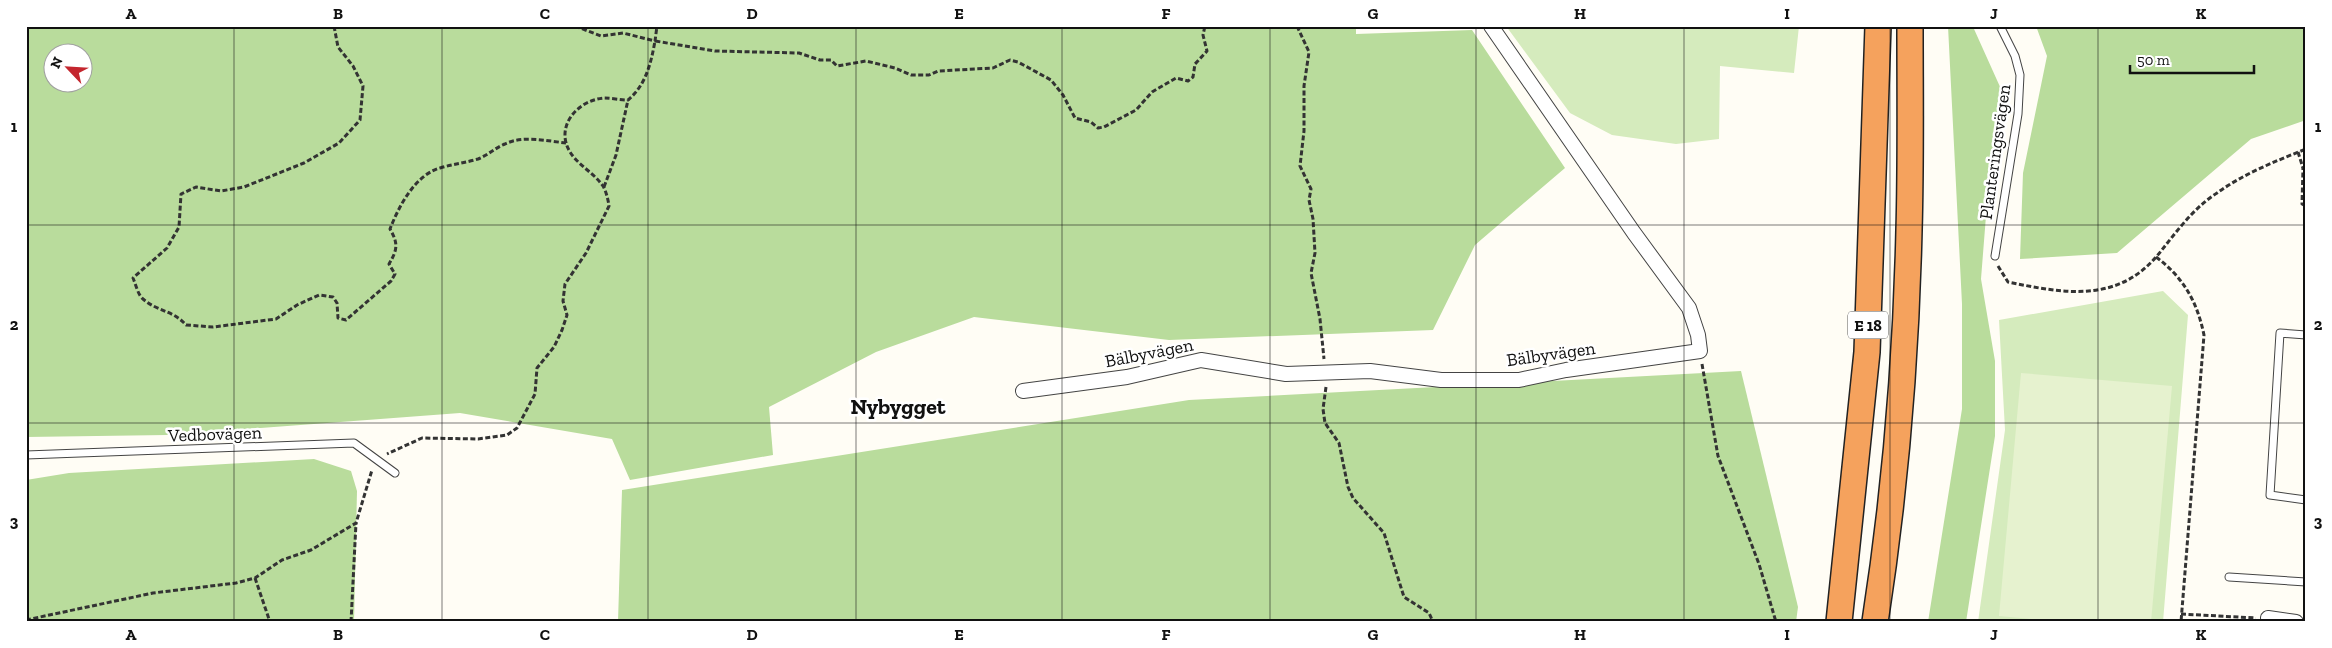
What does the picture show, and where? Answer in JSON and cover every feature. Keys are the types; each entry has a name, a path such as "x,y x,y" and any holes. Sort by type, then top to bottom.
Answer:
{"highway":[{"name":"E 18","path":"1839,622 1867,352 1878,26"},
{"name":"E 18","path":"1875,622 1890,512 1902,375 1909,231 1910,26"}],"street":[{"path":"1491,26 1634,233 1689,308 1698,335 1700,351"},
{"name":"Bälbyvägen","path":"1023,391 1127,377 1201,360 1286,374 1370,371 1441,380 1519,380 1566,370 1700,351"},
{"path":"2268,618 2296,622"}],"lane":[{"name":"Planteringsvägen","path":"1995,256 2018,114 2020,75 2015,56 2000,26"},
{"path":"2306,335 2280,333 2270,495 2306,500"},
{"name":"Vedbovägen","path":"26,456 354,443 395,473"},
{"path":"2229,577 2306,582"}],"path":[{"path":"334,26 338,47 353,66 363,86 360,120 339,143 304,164 244,187 221,192 196,186 181,194 179,227 167,248 133,278 142,298 159,309 178,315 186,325 213,328 276,319 297,305 319,295 333,297 337,303 338,318 346,320 391,281 395,274 389,264 397,251 396,241 390,229 398,209 424,176 439,168 465,164 484,157 506,143 531,139 566,143"},
{"path":"575,26 601,36 623,33 655,41 715,51 799,52 820,60 831,60 837,66 866,61 896,68 911,74 929,75 938,71 992,68 1010,60 1018,62 1051,80 1063,95 1074,118 1091,122 1098,128 1104,127 1136,110 1152,92 1176,78 1188,81 1193,77 1195,64 1208,51 1203,35 1204,26"},
{"path":"604,188 616,155 628,100 643,83 655,41 657,26"},
{"path":"1297,26 1309,52 1304,86 1304,131 1300,166 1311,189 1309,200 1313,219 1315,253 1311,273 1327,373 1323,409 1325,423 1339,443 1350,493 1384,533 1404,597 1409,602 1420,605 1429,612 1433,622"},
{"path":"351,622 356,522 376,459 422,438 478,439 507,435 517,428 535,394 537,368 554,347 562,330 566,315 563,301 565,284 586,254 609,206 604,188 568,151 563,133 572,114 585,104 603,98 628,100"},
{"path":"1995,256 2001,274 2008,282 2079,293 2101,290 2120,284 2136,275 2156,257 2184,222 2216,193 2306,149"},
{"path":"2298,152 2305,168 2302,204 2306,206"},
{"path":"2156,257 2179,277 2189,292 2200,317 2204,334 2181,622"},
{"path":"1700,351 1718,456 1758,564 1776,622"},
{"path":"26,620 153,593 236,583 256,578 282,560 311,550 356,522"},
{"path":"256,578 270,622"},
{"path":"2181,614 2268,618"}],"green space":[{"path":"26,26 1356,26 1356,34 1472,30 1565,168 1475,245 1433,330 1169,340 974,317 876,352 769,407 773,455 630,480 612,439 460,413 167,435 26,437"},
{"path":"1506,26 1799,26 1794,73 1720,66 1719,139 1676,144 1612,135 1570,113"},
{"path":"1948,26 1968,26 1974,29 2001,89 1989,178 1981,279 1995,361 1995,436 1966,622 1928,622 1962,409 1962,304"},
{"path":"2036,26 2306,26 2306,120 2251,139 2117,253 2020,259 2023,173 2047,56"},
{"path":"2163,291 2188,315 2163,622 1978,622 2005,430 1999,320"},
{"path":"1741,371 1798,607 1796,622 618,622 622,490 1189,400"},
{"path":"2021,373 2172,386 2151,622 2066,622 1999,616"},
{"path":"314,459 351,471 357,491 354,622 26,622 26,480 69,473"}],"district":[{"name":"Nybygget","path":"898,406"}]}
